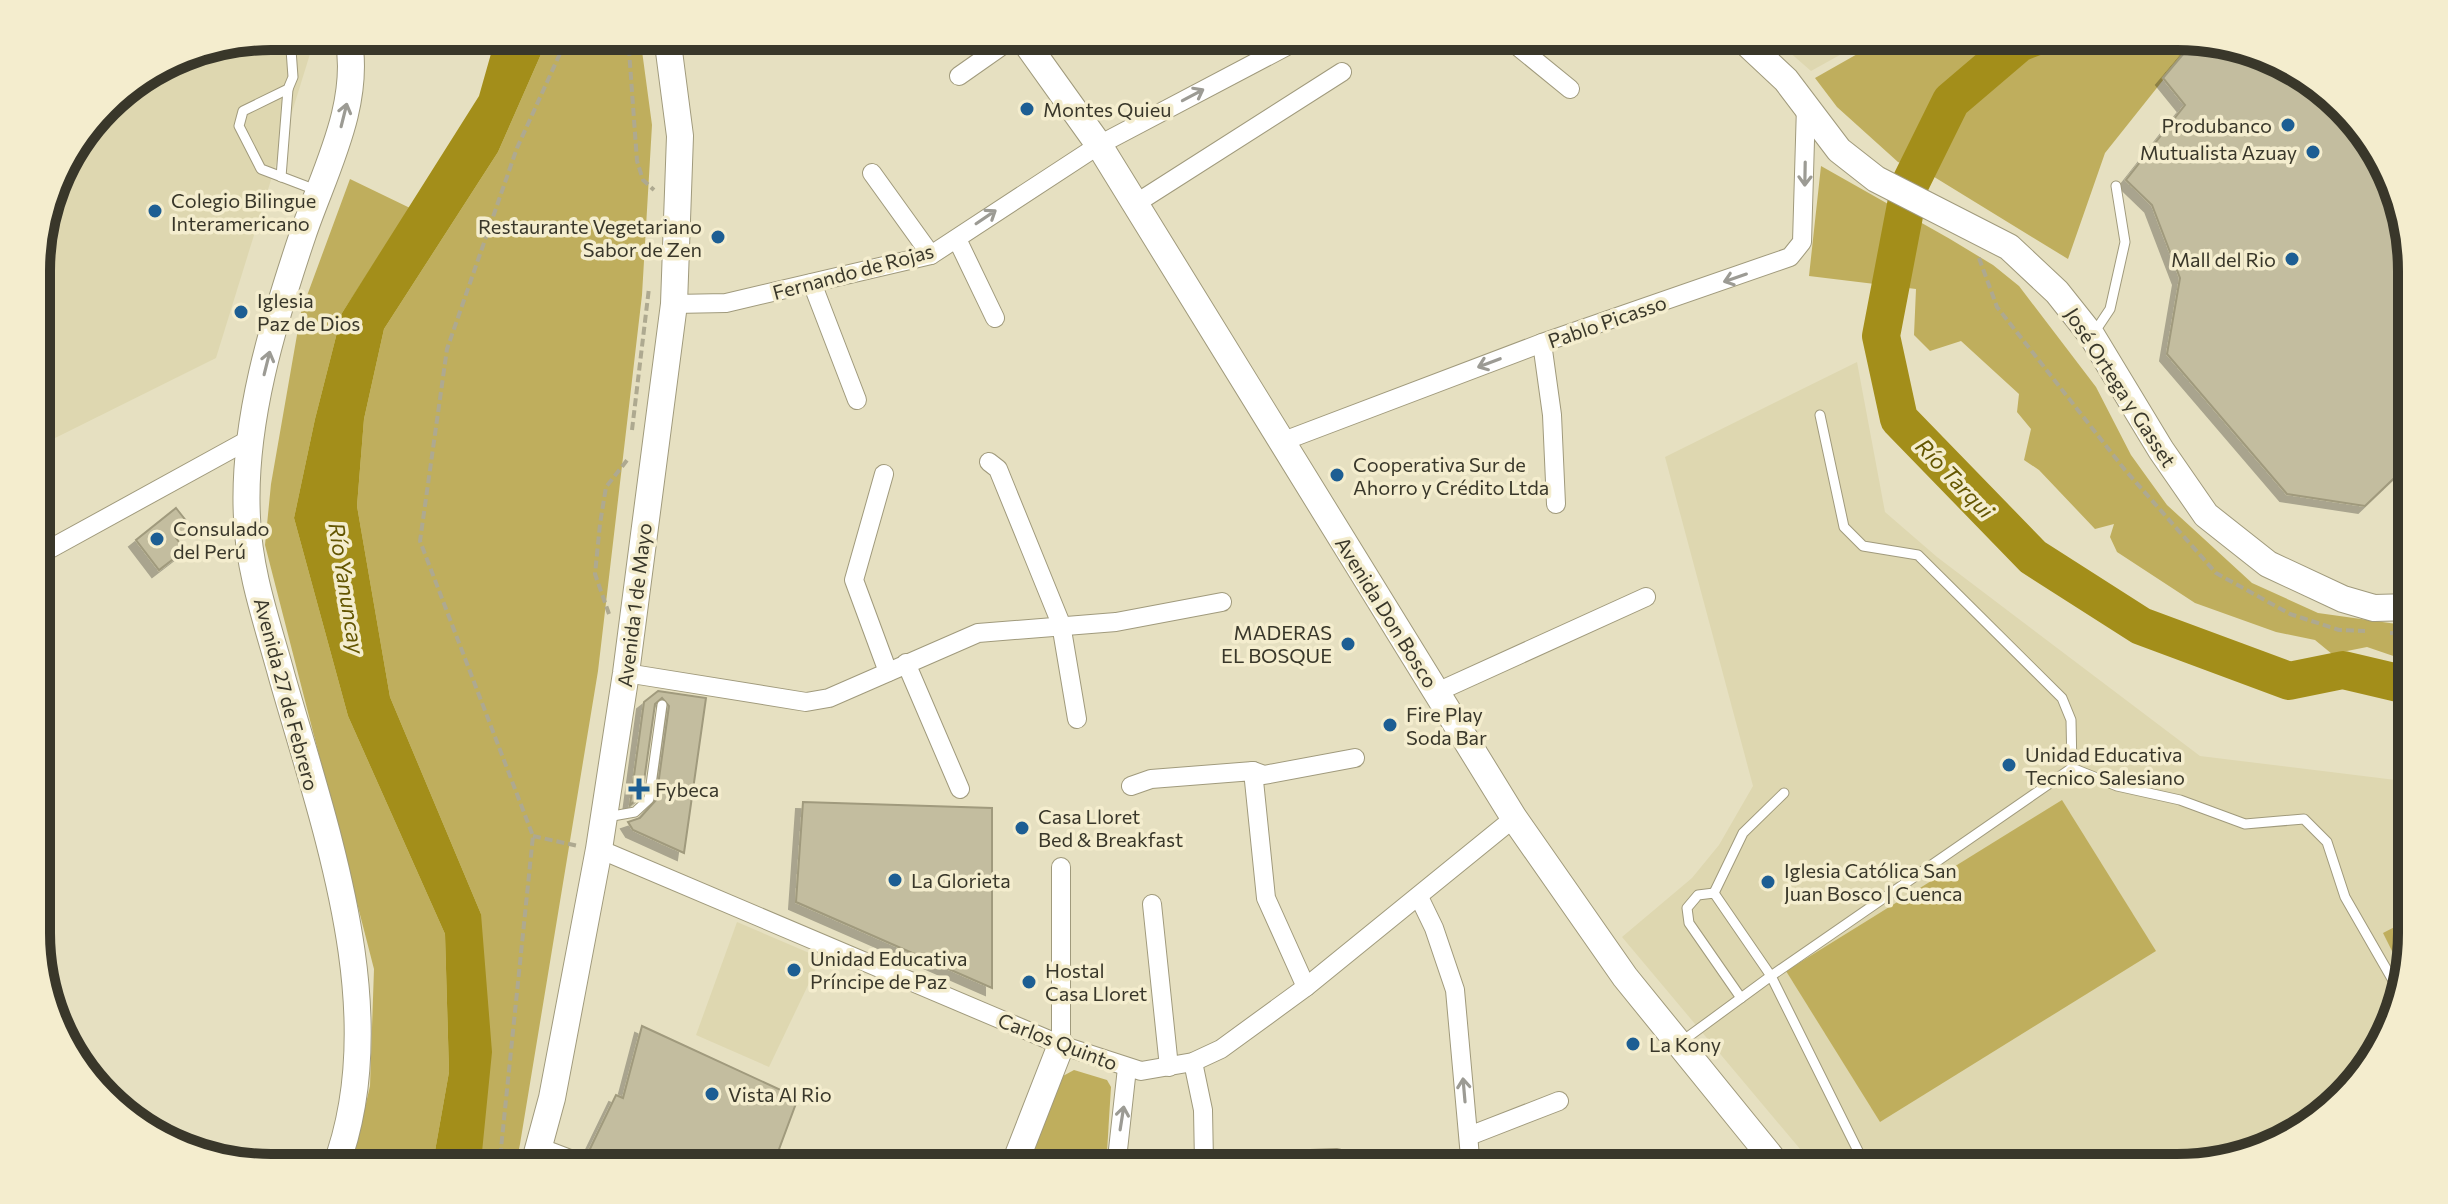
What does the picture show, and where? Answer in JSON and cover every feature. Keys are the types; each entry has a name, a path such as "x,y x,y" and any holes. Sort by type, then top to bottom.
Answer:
{"main road":[{"name":"Avenida 27 de Febrero","path":"338,1154 357,1070 357,985 336,879 261,607 247,522 250,439 283,301 348,101 348,50"},
{"name":"Avenida 1 de Mayo","path":"538,1154 552,1098 585,852 604,818 674,304 680,136 669,50"},
{"name":"Avenida Don Bosco","path":"1028,50 1099,145 1514,818 1625,977 1768,1154"},
{"name":"José Ortega y Gasset","path":"1754,50 1786,80 1839,150 1876,179 2009,247 2057,292 2092,336 2161,450 2206,515 2268,564 2343,599 2374,608 2398,607"},
{"path":"1018,1154 1061,1045"}],"street":[{"path":"959,76 997,50"},
{"name":"Fernando de Rojas","path":"674,304 726,303 931,255 1099,145 1279,50"},
{"path":"1522,50 1570,89"},
{"path":"1135,204 1342,72"},
{"name":"Pablo Picasso","path":"1281,442 1542,343 1790,257 1802,242 1806,106"},
{"path":"872,173 931,255"},
{"path":"957,239 995,318"},
{"path":"812,283 857,400"},
{"path":"1542,343 1552,415 1556,504"},
{"path":"50,549 250,439"},
{"path":"989,462 998,469 1061,624 1077,719"},
{"path":"884,474 854,580 888,672"},
{"path":"1437,692 1646,597"},
{"path":"626,673 806,702 829,698 978,633 1116,622 1222,602"},
{"path":"906,663 960,789"},
{"path":"1131,786 1151,779 1253,771 1264,775 1355,758"},
{"path":"1253,771 1266,898 1306,987"},
{"name":"Carlos Quinto","path":"585,852 1061,1045 1127,1068 1169,1067 1193,1062 1221,1049 1306,987 1514,818"},
{"path":"1061,867 1061,1045"},
{"path":"1419,897 1434,928 1455,990 1470,1154"},
{"path":"1152,904 1169,1067"},
{"path":"1193,1062 1203,1110 1204,1154"},
{"path":"1118,1154 1127,1068"},
{"path":"1469,1136 1559,1101"}],"lane":[{"path":"281,177 288,89 293,77 291,50"},
{"path":"288,89 243,111 239,126 255,162 281,177 319,191"},
{"path":"2092,336 2110,309 2125,242 2116,186"},
{"path":"1820,415 1844,527 1863,546 1918,555 2062,698 2071,720 2072,768"},
{"path":"604,818 635,812 649,799 662,705"},
{"path":"1678,1044 2072,768"},
{"path":"2072,768 2117,786 2180,800 2245,824 2304,819 2327,842 2345,897 2392,979"},
{"path":"1714,893 1743,833 1784,793"},
{"path":"1714,893 1771,976 1860,1154"},
{"path":"1714,893 1698,895 1687,908 1689,923 1741,998"}],"path":[{"path":"500,1154 533,836 420,541 447,349 517,148 562,50"},
{"path":"629,50 637,161 643,180 656,192"},
{"path":"631,433 650,281"},
{"path":"610,624 595,574 600,524 606,487 628,463 630,448"},
{"path":"533,836 585,852"}],"shaded area":[{"name":"Colegio Bilingue Interamericano","path":"309,50 310,54 216,358 50,441 50,256 58,214 73,173 96,136 125,105 160,80 200,62 242,52"},
{"path":"543,50 642,50 652,125 642,295 598,671 518,1154 481,1154 481,914 390,697 357,506 364,419 384,329 498,152"},
{"path":"1787,50 1849,50 1811,71"},
{"path":"1864,50 2187,51 2105,153 2068,259 1931,175 1898,162 1837,107 1815,78"},
{"path":"1821,166 1993,265 2019,286 2096,387 2131,455 2167,505 2252,583 2318,613 2398,624 2398,658 2367,647 2332,654 2315,640 2276,632 2195,603 2117,552 2110,537 2114,524 2095,529 2039,470 2024,460 2031,429 2017,412 2019,394 1961,341 1930,351 1914,335 1916,289 1809,276"},
{"path":"350,179 410,208 342,313 294,518 348,716 445,934 449,1072 434,1154 354,1154 370,1086 374,969 265,545 271,484 301,312"},
{"name":"Unidad Educativa Tecnico Salesiano","path":"1857,362 1885,512 1937,557 2200,756 2398,780 2396,962 2386,1004 2375,1031 2343,1079 2300,1117 2275,1131 2220,1150 2192,1154 1804,1154 1622,937 1692,878 1719,845 1753,786 1665,457"},
{"path":"2062,800 2156,951 1880,1122 1786,971"},
{"path":"737,922 821,958 769,1067 696,1035"},
{"path":"2398,925 2396,959 2383,933"},
{"path":"1074,1070 1107,1080 1111,1087 1107,1154 1032,1154 1063,1076"}],"water":[{"name":"Río Yanuncay","path":"492,50 543,50 498,152 384,329 364,419 357,506 390,697 481,914 492,1052 482,1154 434,1154 449,1072 445,934 348,716 294,518 342,313 479,96"}],"building":[{"name":"Mall del Rio","path":"2186,51 2220,54 2275,73 2300,87 2343,125 2375,173 2386,200 2396,242 2398,474 2365,506 2287,494 2167,354 2180,278 2152,205 2126,180 2185,105 2163,78"},
{"name":"Consulado del Perú","path":"176,508 191,527 176,538 185,550 159,570 136,540"},
{"path":"658,691 706,698 684,853 633,830 628,822 640,818 656,800 669,706 662,698 655,704 642,795 630,805 644,702"},
{"name":"La Glorieta","path":"803,802 992,808 992,988 796,902"},
{"name":"Vista Al Rio","path":"642,1026 798,1098 777,1154 588,1153 616,1095 623,1098"}],"waterway":[{"name":"Río Tarqui","path":"2011,50 1951,101 1910,184 1881,336 1899,419 2033,557 2141,626 2289,681 2343,670 2398,683"}],"place":[{"name":"Montes Quieu","path":"1027,109"},
{"name":"Produbanco","path":"2288,125"},
{"name":"Mutualista Azuay","path":"2313,152"},
{"name":"Colegio Bilingue Interamericano","path":"155,211"},
{"name":"Restaurante Vegetariano Sabor de Zen","path":"718,237"},
{"name":"Mall del Rio","path":"2292,259"},
{"name":"Iglesia Paz de Dios","path":"241,312"},
{"name":"Cooperativa Sur de Ahorro y Crédito Ltda","path":"1337,475"},
{"name":"Consulado del Perú","path":"157,539"},
{"name":"MADERAS EL BOSQUE","path":"1348,644"},
{"name":"Fire Play Soda Bar","path":"1390,725"},
{"name":"Unidad Educativa Tecnico Salesiano","path":"2009,765"},
{"name":"Fybeca","path":"639,789"},
{"name":"Casa Lloret Bed & Breakfast","path":"1022,828"},
{"name":"La Glorieta","path":"895,880"},
{"name":"Iglesia Católica San Juan Bosco | Cuenca","path":"1768,882"},
{"name":"Unidad Educativa Príncipe de Paz","path":"794,970"},
{"name":"Hostal Casa Lloret","path":"1029,982"},
{"name":"La Kony","path":"1633,1044"},
{"name":"Vista Al Rio","path":"712,1094"}]}
